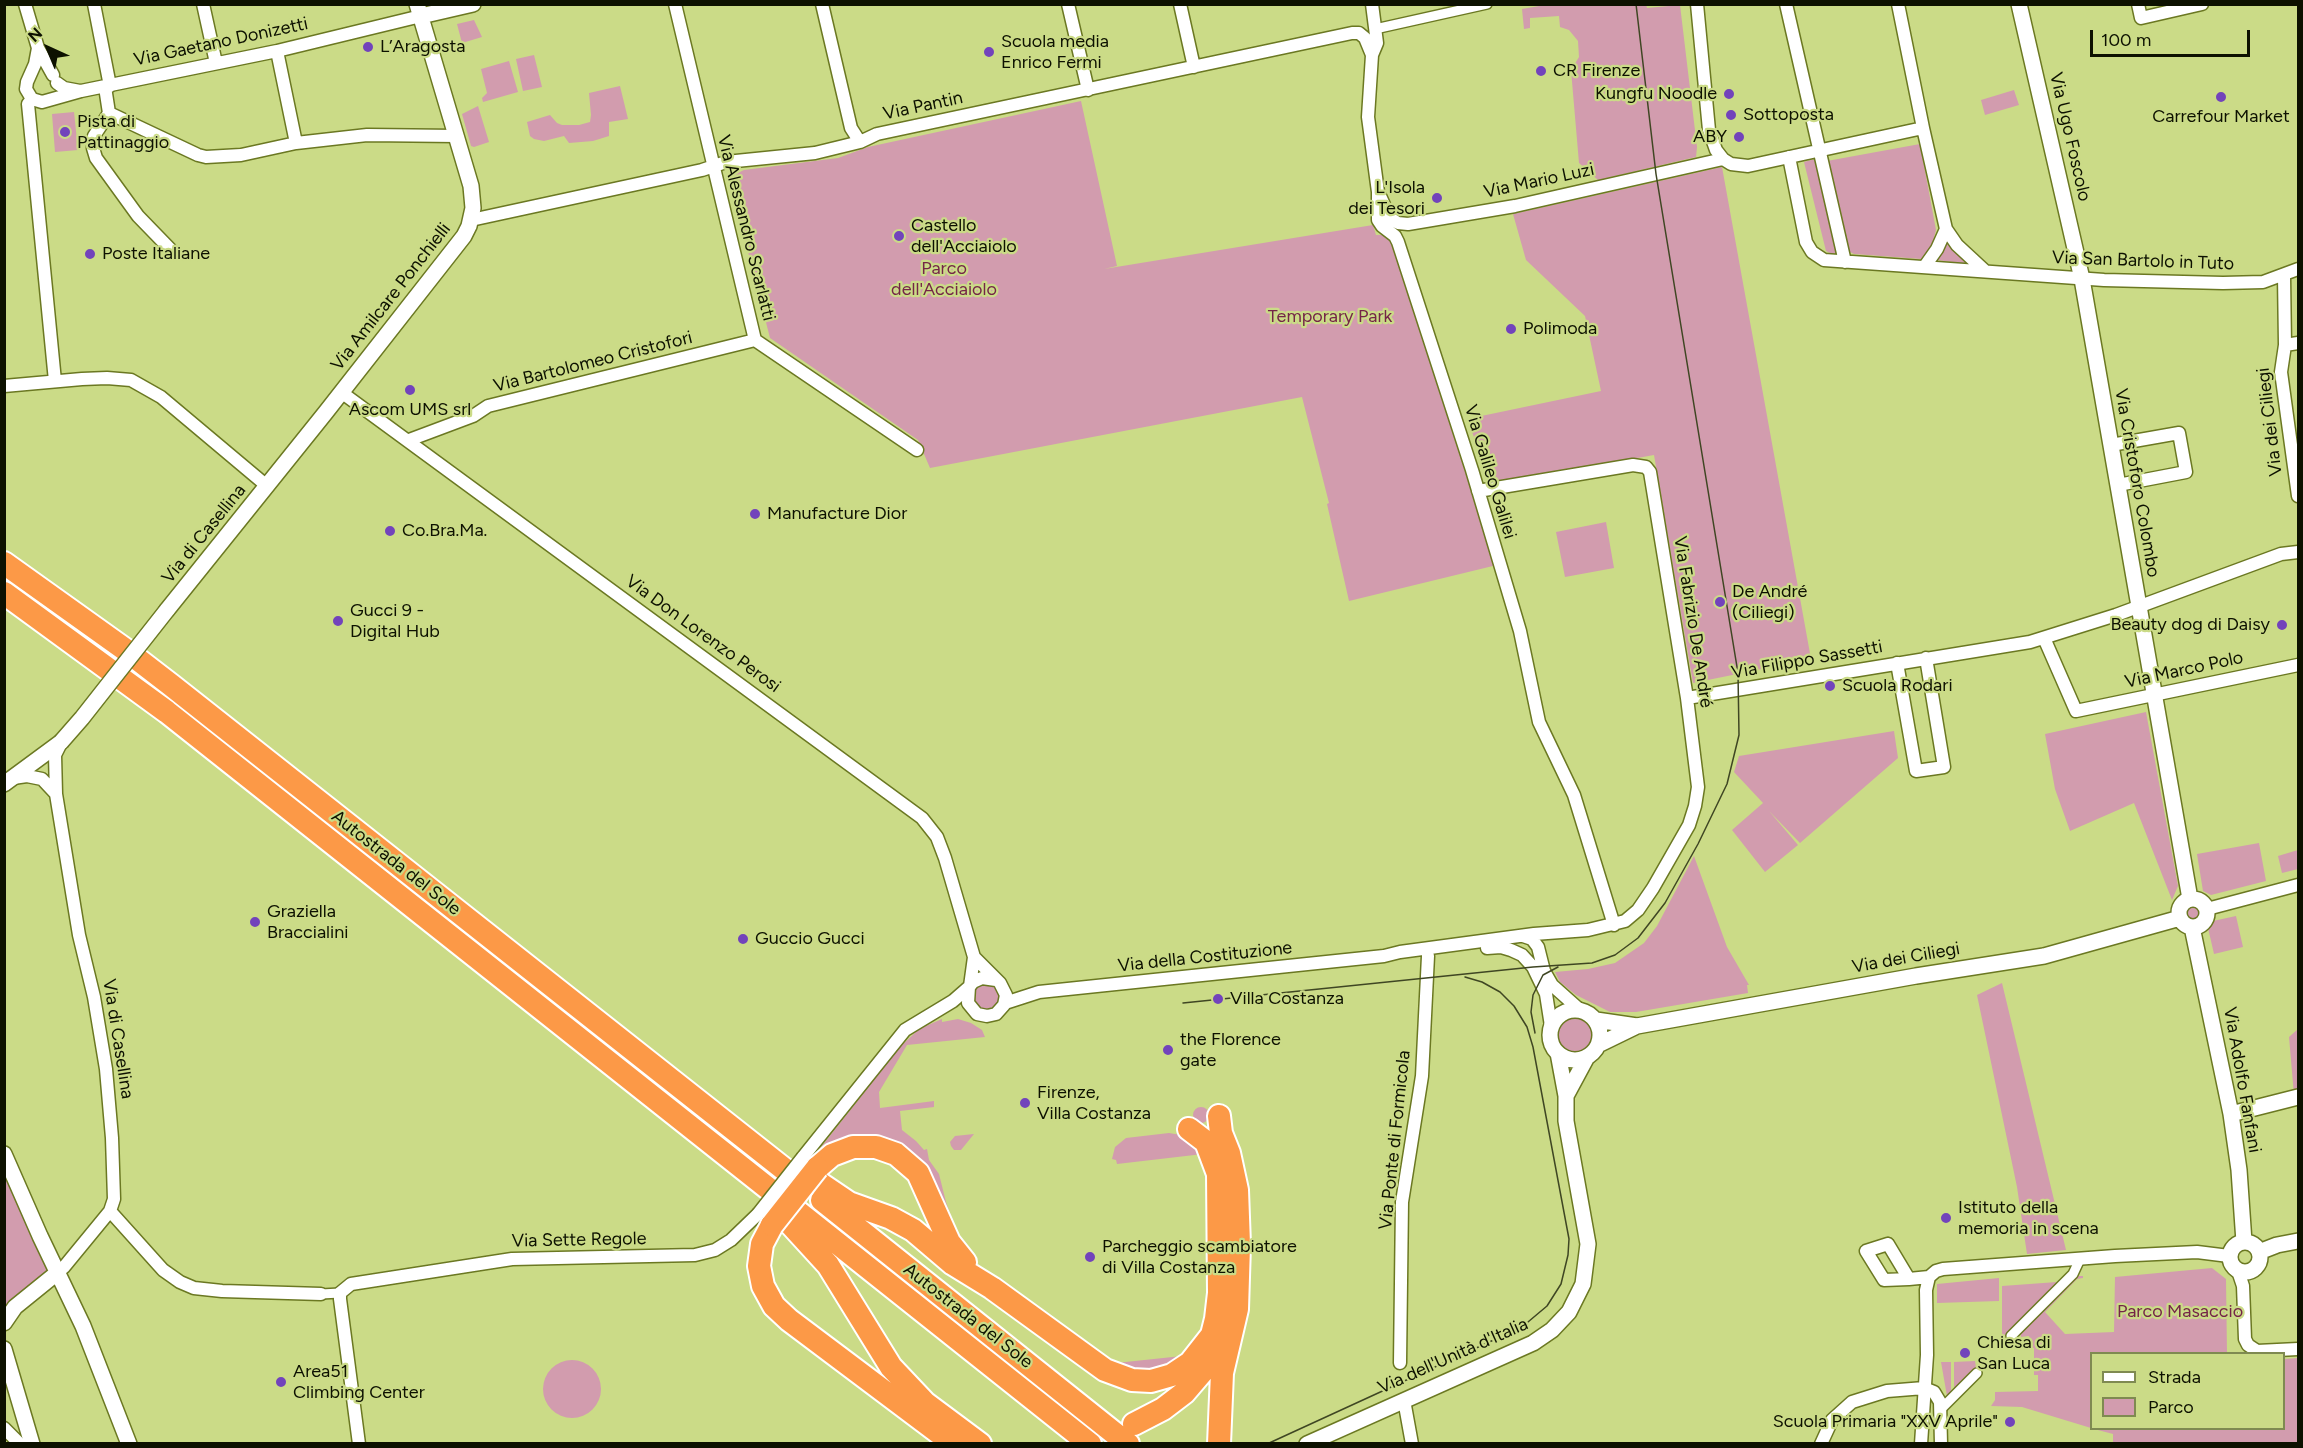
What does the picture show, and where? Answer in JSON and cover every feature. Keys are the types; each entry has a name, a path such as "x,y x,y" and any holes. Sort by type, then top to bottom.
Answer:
{"highway":[{"name":"Autostrada del Sole","path":"4,563 147,666 703,1106 803,1170 1131,1434"},
{"name":"Autostrada del Sole","path":"4,592 167,712 688,1125 773,1209 1090,1443"},
{"path":"1219,1116 1221,1133 1229,1154 1237,1190 1239,1245 1237,1309 1222,1373 1219,1441"},
{"path":"803,1170 849,1203 904,1224 960,1269 992,1288 1081,1353 1114,1374 1132,1380 1151,1381 1163,1379 1184,1368 1195,1358 1212,1335 1218,1293 1218,1174 1214,1157 1206,1142 1189,1129"},
{"path":"954,1443 796,1326 774,1306 763,1286 759,1266 762,1244 773,1209 803,1170 854,1147 886,1149 904,1159 918,1173 950,1242 969,1266 992,1288"},
{"path":"773,1209 828,1265 879,1349 897,1374 925,1403 980,1443"},
{"path":"1131,1434 1178,1398 1207,1365 1231,1310 1239,1245"}],"street":[{"path":"25,4 38,48 55,79 57,91 50,99 30,101"},
{"path":"94,4 108,86 109,113 94,136 93,148 96,158 138,216 170,249"},
{"path":"203,4 216,63"},
{"name":"Via Gaetano Donizetti","path":"50,99 277,51 419,10 473,4"},
{"name":"Via Alessandro Scarlatti","path":"675,4 755,340 917,450"},
{"path":"822,4 851,128 860,142"},
{"path":"1068,4 1088,90"},
{"path":"1180,4 1194,67"},
{"name":"Via Galileo Galilei","path":"1372,4 1377,43 1372,55 1368,117 1378,192 1378,222 1392,232 1397,239 1478,491 1520,631 1539,722 1574,795 1614,925"},
{"path":"1375,29 1488,4"},
{"path":"1697,4 1709,130 1716,150 1723,159 1731,164 1748,166 1923,128"},
{"path":"1786,4 1845,262"},
{"path":"1898,4 1946,229 1957,245 1984,270"},
{"name":"Via Ugo Foscolo","path":"2019,4 2082,279"},
{"path":"2138,4 2141,18 2202,4"},
{"name":"Via Amilcare Ponchielli","path":"267,486 464,236 471,220 472,192 419,10"},
{"name":"Via Pantin","path":"471,220 726,162 815,153 860,142 877,134 1352,33 1359,33 1365,38 1372,55"},
{"path":"38,48 26,88 30,101 55,381"},
{"path":"277,51 296,143"},
{"path":"32,74 45,70 55,79"},
{"name":"Via Gaetano Donizetti","path":"55,79 64,88 81,91"},
{"path":"109,113 202,156 241,155 296,143 367,135 457,136"},
{"name":"Via San Bartolo in Tuto","path":"1789,157 1808,246 1824,261 1984,270 2082,279 2250,284 2284,276 2298,269"},
{"name":"Via Mario Luzi","path":"1378,192 1387,214 1398,223 1408,224 1515,206 1723,159"},
{"path":"1924,266 1937,249 1946,229"},
{"name":"Via dei Ciliegi","path":"2284,276 2285,345 2281,372 2295,444 2298,495"},
{"name":"Via Cristoforo Colombo","path":"2082,279 2156,694"},
{"name":"Via Bartolomeo Cristofori","path":"408,440 473,416 488,406 755,340"},
{"path":"2285,345 2298,343"},
{"name":"Via di Casellina","path":"4,386 107,378 126,378 137,382 161,397 267,486 61,742 55,755 57,794 79,935 94,997 106,1068 114,1180 114,1199 110,1211"},
{"name":"Via Don Lorenzo Perosi","path":"341,392 922,818 941,844 974,957 970,987"},
{"path":"2111,445 2179,433 2186,472 2118,485"},
{"name":"Via Fabrizio De André","path":"1478,491 1636,465 1646,467 1650,476 1687,698 1698,781 1694,812 1674,852 1642,905 1632,916 1614,925"},
{"path":"2044,638 2139,607 2281,554 2298,552"},
{"name":"Via Filippo Sassetti","path":"1687,698 2044,638"},
{"name":"Via Marco Polo","path":"2044,638 2076,711 2298,665"},
{"name":"Via Filippo Sassetti","path":"1898,663 1916,771 1944,767 1926,658"},
{"path":"2156,694 2190,899"},
{"path":"8,781 61,742"},
{"path":"8,781 27,776 42,779 57,794"},
{"path":"2207,909 2298,885"},
{"path":"2190,899 2199,900 2207,909 2204,922 2186,922 2180,907 2190,899"},
{"name":"Via dei Ciliegi","path":"1587,1057 1599,1045 1637,1026 1916,976 2044,956 2186,922"},
{"name":"Via Adolfo Fanfani","path":"2186,922 2231,1114 2239,1170 2244,1242"},
{"name":"Via della Costituzione","path":"1005,1003 1031,993 1384,956 1521,936 1569,933 1614,925"},
{"path":"1541,956 1552,940 1569,933"},
{"name":"Via dei Ciliegi","path":"1521,936 1532,939 1552,985 1580,1010 1590,1014 1596,1020 1637,1026"},
{"name":"Via della Costituzione","path":"1384,956 1399,959 1495,947 1515,951 1533,967 1546,994 1551,1026"},
{"name":"Via Ponte di Formicola","path":"1400,1363 1402,1202 1422,1076 1428,956"},
{"name":"Via Don Lorenzo Perosi","path":"974,957 999,983"},
{"path":"803,1170 905,1030 953,1001 970,987 984,977 999,983 1006,995 1005,1003 996,1014 987,1016 977,1014 968,1003 970,987"},
{"name":"Via della Costituzione","path":"999,983 1031,993"},
{"path":"1580,1010 1562,1013 1551,1026 1551,1042 1558,1053 1570,1060 1587,1057"},
{"path":"1596,1020 1600,1031 1599,1045"},
{"name":"Via dell'Unità d'Italia","path":"1307,1443 1533,1343 1557,1326 1575,1302 1583,1284 1588,1244 1566,1121 1566,1096 1558,1053"},
{"name":"Via dell'Unità d'Italia","path":"1566,1096 1587,1057"},
{"path":"2231,1114 2298,1097"},
{"path":"4,1154 57,1273 69,1293 129,1443"},
{"name":"Via Sette Regole","path":"110,1211 163,1270 180,1282 194,1288 321,1294 340,1293 351,1284 504,1259 695,1255 715,1250 773,1209"},
{"path":"4,1323 21,1301 64,1267 110,1211"},
{"path":"2238,1270 2249,1272 2256,1267 2260,1260 2255,1245 2244,1242 2234,1246 2229,1256 2230,1262 2238,1270 2243,1286 2248,1345 2258,1351 2298,1349"},
{"path":"2259,1252 2277,1245 2298,1242"},
{"path":"1921,1443 1927,1355 1926,1290 1929,1277 1936,1271 2197,1252 2229,1256"},
{"path":"2011,1336 2073,1274 2080,1259"},
{"path":"1909,1278 1929,1277"},
{"path":"340,1293 359,1443"},
{"path":"4,1349 32,1443"},
{"path":"1941,1409 1977,1373"},
{"path":"1821,1443 1832,1420 1852,1402 1887,1391 1924,1388 1936,1395 1941,1409 1941,1443"},
{"path":"18,1398 18,1415 26,1443"},
{"path":"1404,1400 1412,1443"},
{"path":"4,1428 20,1443"}],"green space":[{"path":"1646,4 1647,8 1680,5 1697,147 1696,157 1598,180 1579,163 1571,70 1579,57 1578,41 1569,30 1560,27 1559,16 1530,18 1530,28 1524,29 1522,9 1545,5"},
{"path":"474,20 482,37 462,43 457,24"},
{"path":"534,55 542,87 523,91 516,59"},
{"path":"509,61 518,92 483,102 482,98 487,93 481,69"},
{"path":"620,86 628,119 609,122 609,136 593,141 569,143 564,136 544,141 530,136 527,122 550,115 562,125 579,125 590,122 589,93"},
{"path":"2014,90 2019,105 1985,115 1981,100"},
{"path":"1081,101 1117,266 1104,269 1373,225 1376,235 1387,235 1393,240 1497,565 1349,601 1327,504 1329,503 1302,397 930,468 918,440 770,338 729,177 744,170 838,158 868,147"},
{"path":"478,106 489,142 474,147 471,146 462,114"},
{"name":"Pista di Pattinaggio","path":"74,112 78,150 55,152 52,114"},
{"path":"1920,144 1936,230 1932,245 1921,259 1854,254 1848,251 1827,161"},
{"path":"1815,159 1838,253 1832,254 1826,251 1804,162"},
{"path":"1722,167 1811,659 1693,683 1654,455 1492,484 1467,419 1601,391 1585,316 1526,260 1513,214"},
{"path":"1946,243 1969,264 1936,260"},
{"path":"1606,522 1614,568 1565,577 1556,532"},
{"path":"2146,712 2178,886 2172,900 2134,803 2070,831 2055,789 2045,734"},
{"path":"1894,731 1898,758 1800,843 1769,811 1798,845 1765,872 1732,830 1763,803 1734,772 1739,756"},
{"path":"2259,843 2266,881 2211,895 2203,891 2197,854"},
{"path":"2298,850 2298,869 2282,873 2278,856"},
{"path":"1694,856 1727,947 1749,985 1747,985 1748,993 1636,1012 1610,1012 1576,995 1560,982 1555,972 1588,969 1615,963 1644,943 1657,926"},
{"path":"2193,905 2201,913 2193,921 2185,913"},
{"path":"2236,916 2243,947 2214,954 2208,928 2213,921"},
{"path":"986,983 995,987 999,996 995,1005 986,1009 977,1005 973,996 977,987"},
{"path":"2002,983 2066,1250 2027,1254 2017,1187 1977,995"},
{"path":"1575,1015 1589,1020 1594,1034 1589,1048 1575,1053 1561,1048 1556,1034 1561,1020"},
{"path":"942,1019 942,1022 958,1019 971,1023 982,1030 985,1037 907,1045 879,1092 880,1108 934,1101 934,1107 900,1111 902,1130 924,1150 927,1149 929,1160 939,1174 957,1233 902,1149 810,1161 900,1047 919,1029"},
{"path":"2298,1029 2298,1094 2294,1095 2289,1037"},
{"path":"1201,1107 1207,1109 1209,1115 1207,1121 1201,1123 1195,1121 1193,1115 1195,1109"},
{"path":"1169,1133 1181,1135 1203,1154 1117,1164 1116,1160 1112,1159 1115,1147 1126,1138"},
{"path":"974,1134 961,1150 954,1150 951,1146 950,1142 955,1136"},
{"path":"4,1154 57,1273 4,1320"},
{"name":"Parco Masaccio","path":"2212,1268 2226,1279 2227,1352 2090,1352 2090,1428 2022,1407 1991,1406 1995,1400 1995,1392 2038,1391 2038,1375 2034,1375 2034,1348 2027,1348 2026,1341 2029,1341 2029,1336 2021,1337 2020,1332 2076,1276 2083,1276 2083,1278 2077,1279 2045,1312 2065,1334 2114,1332 2115,1277"},
{"path":"1999,1278 1999,1301 1937,1303 1937,1284"},
{"path":"2057,1282 2006,1336 2002,1336 2002,1286"},
{"path":"1182,1356 1170,1364 1150,1370 1130,1368 1116,1363"},
{"path":"2298,1358 2298,1443 2113,1443 2113,1434 2098,1430 2285,1430 2285,1359"},
{"path":"572,1360 583,1362 596,1373 601,1389 599,1400 588,1413 572,1418 561,1416 548,1405 543,1389 545,1378 556,1365"},
{"path":"1975,1361 1976,1367 1954,1390 1954,1362"},
{"path":"1941,1362 1951,1362 1951,1392 1947,1396"}],"tram line":[{"path":"1183,1003 1592,963 1615,955 1638,938 1665,903 1698,844 1727,784 1739,735 1738,673 1656,174 1636,4"},
{"path":"1535,1033 1531,1012 1533,995 1543,975 1558,967"},
{"path":"1267,1444 1522,1327 1547,1306 1561,1284 1568,1255 1569,1239 1533,1047 1527,1027 1514,1006 1500,992 1482,982 1465,977"}],"place":[{"name":"L’Aragosta","path":"368,47"},
{"name":"Scuola media Enrico Fermi","path":"989,52"},
{"name":"CR Firenze","path":"1541,71"},
{"name":"Kungfu Noodle","path":"1729,94"},
{"name":"Carrefour Market","path":"2221,97"},
{"name":"Sottoposta","path":"1731,115"},
{"name":"Pista di Pattinaggio","path":"65,132"},
{"name":"ABY","path":"1739,137"},
{"name":"L'Isola dei Tesori","path":"1437,198"},
{"name":"Castello dell'Acciaiolo","path":"899,236"},
{"name":"Poste Italiane","path":"90,254"},
{"name":"Polimoda","path":"1511,329"},
{"name":"Ascom UMS srl","path":"410,390"},
{"name":"Manufacture Dior","path":"755,514"},
{"name":"Co.Bra.Ma.","path":"390,531"},
{"name":"De André (Ciliegi)","path":"1720,602"},
{"name":"Gucci 9 - Digital Hub","path":"338,621"},
{"name":"Beauty dog di Daisy","path":"2282,625"},
{"name":"Scuola Rodari","path":"1830,686"},
{"name":"Graziella Braccialini","path":"255,922"},
{"name":"Guccio Gucci","path":"743,939"},
{"name":"Villa Costanza","path":"1218,999"},
{"name":"the Florence gate","path":"1168,1050"},
{"name":"Firenze, Villa Costanza","path":"1025,1103"},
{"name":"Istituto della memoria in scena","path":"1946,1218"},
{"name":"Parcheggio scambiatore di Villa Costanza","path":"1090,1257"},
{"name":"Chiesa di San Luca","path":"1965,1353"},
{"name":"Area51 Climbing Center","path":"281,1382"},
{"name":"Scuola Primaria \"XXV Aprile\"","path":"2010,1422"}],"park label":[{"name":"Parco dell'Acciaiolo","path":"944,279"},
{"name":"Temporary Park","path":"1330,317"}]}
